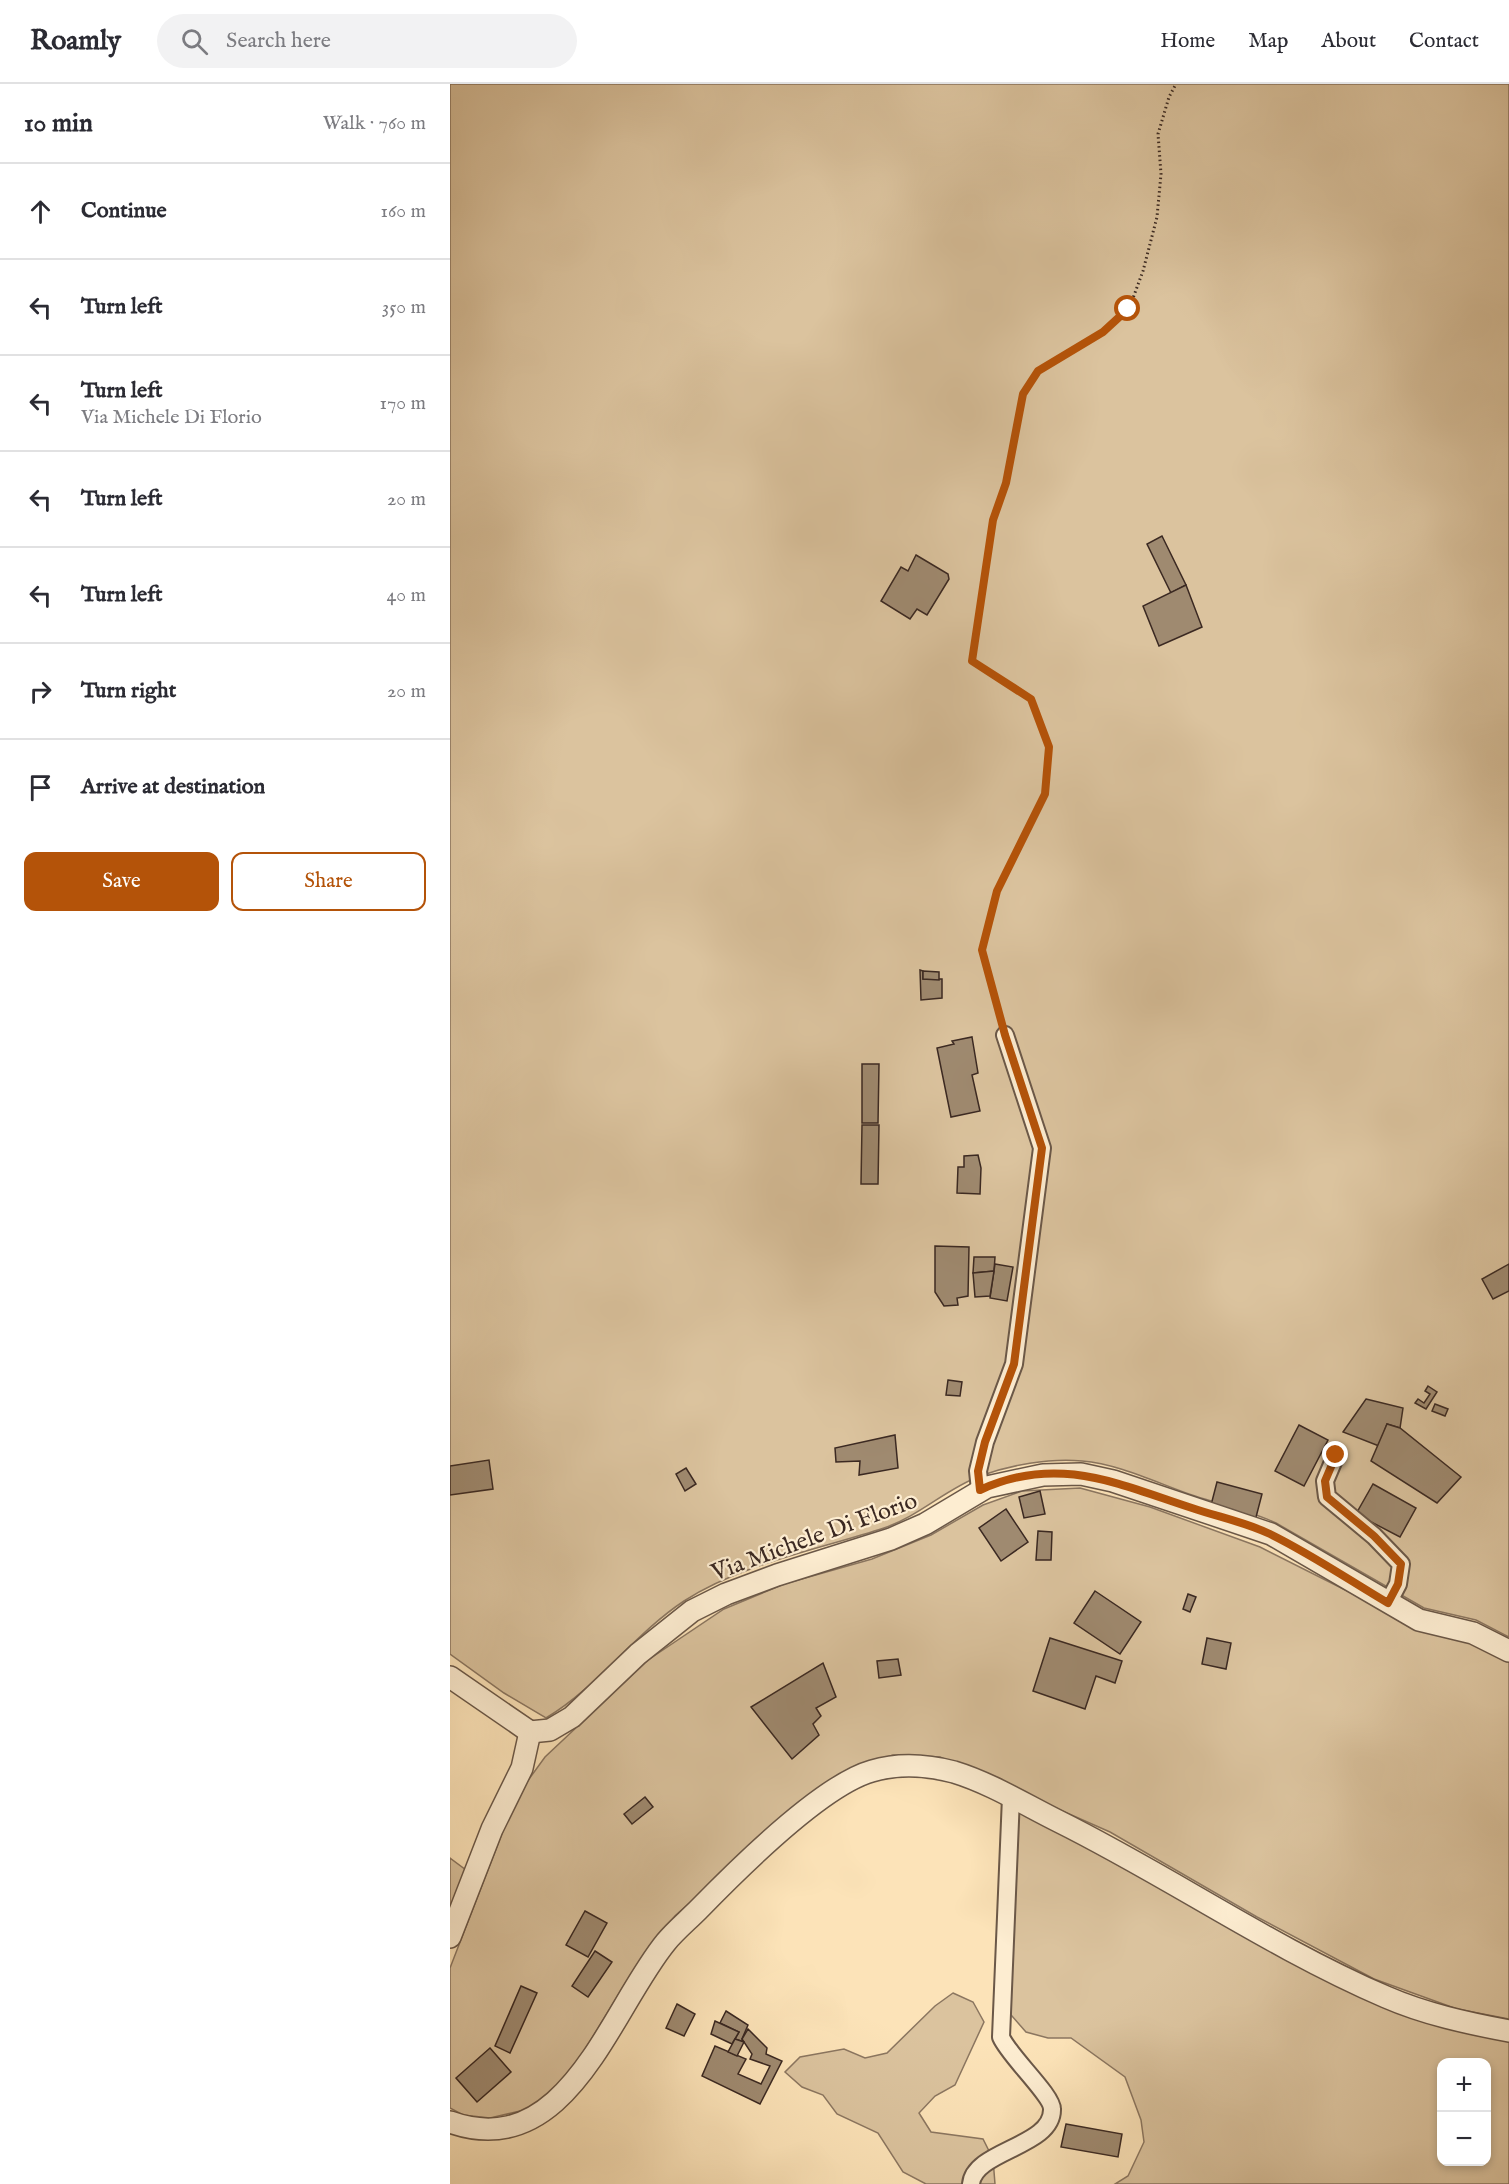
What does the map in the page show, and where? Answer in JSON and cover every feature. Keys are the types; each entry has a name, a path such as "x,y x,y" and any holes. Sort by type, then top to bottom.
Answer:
{"street":[{"path":"980,1490 978,1471 985,1442 1014,1364 1042,1148 1005,1035"},
{"path":"1336,1455 1325,1481 1327,1497 1374,1536 1401,1564 1398,1584 1388,1603"},
{"name":"Via Michele Di Florio","path":"530,1732 550,1730 572,1717 638,1654 692,1611 726,1594 777,1575 891,1539 925,1524 980,1490 1043,1475 1081,1474 1113,1481 1263,1531 1419,1620 1486,1638 1509,1651"},
{"path":"450,1677 530,1732 522,1768 492,1829 450,1937"},
{"path":"450,2122 477,2128 504,2126 532,2118 562,2097 594,2055 667,1940 725,1882 780,1833 850,1779 870,1771 896,1766 924,1766 953,1772 1011,1797 1103,1843 1252,1928 1386,1997 1437,2014 1509,2031"},
{"path":"971,2184 980,2166 1026,2142 1050,2121 1052,2111 1052,2105 1007,2050 1001,2037 1011,1797"}],"path":[{"path":"1005,1035 982,950 997,891 1045,794 1049,747 1031,699 972,661 993,520 1006,483 1023,394 1038,371 1103,332 1128,309 1143,271 1157,217 1161,174 1158,134 1169,97 1176,84"}],"shaded area":[{"path":"450,84 1509,84 1509,1637 1476,1620 1424,1608 1266,1519 1111,1466 1082,1461 1056,1461 1017,1466 980,1476 897,1523 781,1558 706,1588 666,1614 582,1691 546,1718 504,1693 450,1654"},
{"path":"1080,1488 1150,1507 1260,1547 1399,1617 1476,1642 1509,1660 1509,2019 1457,2009 1374,1979 1257,1917 1110,1832 940,1757 893,1755 847,1770 792,1811 675,1916 631,1974 564,2084 529,2109 490,2118 463,2115 450,2108 450,1968 516,1797 545,1757 648,1660 724,1609 784,1584 872,1559 931,1535 983,1505 1022,1491"},
{"path":"1007,1804 1099,1851 1203,1911 1509,2040 1509,2184 1115,2184 1128,2176 1144,2142 1141,2120 1125,2077 1071,2038 1048,2038 1026,2032 997,1999 1000,1849"},
{"path":"450,1858 466,1870 450,1912"},
{"path":"953,1993 973,2002 984,2022 955,2085 935,2096 919,2113 931,2132 983,2139 993,2159 995,2184 926,2184 903,2172 878,2133 837,2114 823,2095 802,2087 785,2072 800,2057 844,2049 865,2058 887,2053 935,2006"}],"building":[{"path":"1162,536 1186,585 1171,593 1147,544"},
{"path":"916,555 948,574 949,579 927,615 917,609 910,619 881,601 901,567 908,571"},
{"path":"1186,585 1202,627 1159,646 1143,606"},
{"path":"920,970 923,971 923,979 942,979 942,998 921,1000"},
{"path":"923,971 939,972 939,980 923,979"},
{"path":"972,1037 978,1073 972,1075 980,1111 951,1117 937,1048 954,1044 952,1041"},
{"path":"862,1064 879,1064 878,1123 862,1123"},
{"path":"862,1125 879,1125 878,1184 861,1184"},
{"path":"978,1155 981,1168 980,1194 957,1193 958,1167 964,1167 964,1156"},
{"path":"935,1246 969,1247 968,1296 957,1298 958,1305 944,1306 935,1292"},
{"path":"974,1257 995,1257 994,1271 973,1273"},
{"path":"995,1264 1013,1267 1007,1301 990,1298"},
{"path":"1509,1264 1509,1291 1493,1299 1482,1279"},
{"path":"994,1271 990,1296 975,1297 973,1273"},
{"path":"948,1380 962,1382 960,1396 946,1395"},
{"path":"1428,1386 1437,1392 1426,1409 1415,1403 1418,1399 1424,1403 1430,1394 1425,1391"},
{"path":"1366,1399 1403,1408 1400,1428 1387,1424 1379,1446 1343,1432"},
{"path":"1435,1404 1448,1409 1445,1416 1432,1411"},
{"path":"1387,1424 1400,1428 1461,1477 1437,1503 1371,1461"},
{"path":"1299,1425 1328,1440 1304,1486 1275,1471"},
{"path":"895,1435 898,1468 859,1475 860,1461 836,1462 835,1448"},
{"path":"489,1460 493,1489 450,1495 450,1466"},
{"path":"686,1468 696,1484 685,1491 676,1474"},
{"path":"1217,1482 1262,1494 1255,1521 1210,1509"},
{"path":"1373,1484 1416,1508 1400,1537 1356,1514"},
{"path":"1040,1491 1045,1514 1024,1518 1019,1497"},
{"path":"1006,1509 1028,1542 1001,1561 979,1528"},
{"path":"1038,1531 1052,1532 1051,1560 1036,1560"},
{"path":"1095,1591 1141,1622 1120,1654 1074,1623"},
{"path":"1188,1594 1196,1597 1190,1612 1183,1609"},
{"path":"1050,1638 1122,1661 1115,1683 1096,1676 1085,1709 1033,1691"},
{"path":"1207,1638 1231,1643 1226,1669 1202,1664"},
{"path":"898,1659 901,1675 879,1678 877,1661"},
{"path":"823,1663 836,1697 816,1708 821,1716 813,1724 819,1735 792,1759 751,1707"},
{"path":"645,1797 653,1807 632,1824 624,1814"},
{"path":"585,1911 607,1923 588,1957 566,1945"},
{"path":"595,1951 612,1962 588,1997 572,1986"},
{"path":"521,1986 537,1993 510,2053 495,2046"},
{"path":"677,2004 695,2014 684,2036 666,2028"},
{"path":"726,2011 748,2025 742,2039 744,2042 735,2039 739,2032 720,2023"},
{"path":"715,2021 739,2032 732,2044 711,2034"},
{"path":"748,2029 767,2048 766,2054 782,2061 760,2104 702,2076 715,2046 746,2059 738,2074 761,2084 770,2066 750,2059 752,2054 742,2039"},
{"path":"735,2039 744,2042 737,2056 728,2052"},
{"path":"490,2048 511,2072 477,2102 456,2078"},
{"path":"1066,2124 1122,2134 1118,2157 1061,2147"}],"route":[{"path":"1128,309 1103,332 1038,371 1023,394 1015,426 1006,483 993,520 986,573 980,591 972,661 1031,699 1049,747 1045,794 997,891 982,950 1005,1035 1042,1148 1014,1364 985,1442 978,1471 980,1490 1012,1480 1043,1475 1081,1474 1113,1481 1193,1509 1249,1524 1302,1551 1388,1603 1398,1584 1401,1564 1374,1536 1327,1497 1325,1481 1336,1455"}]}
